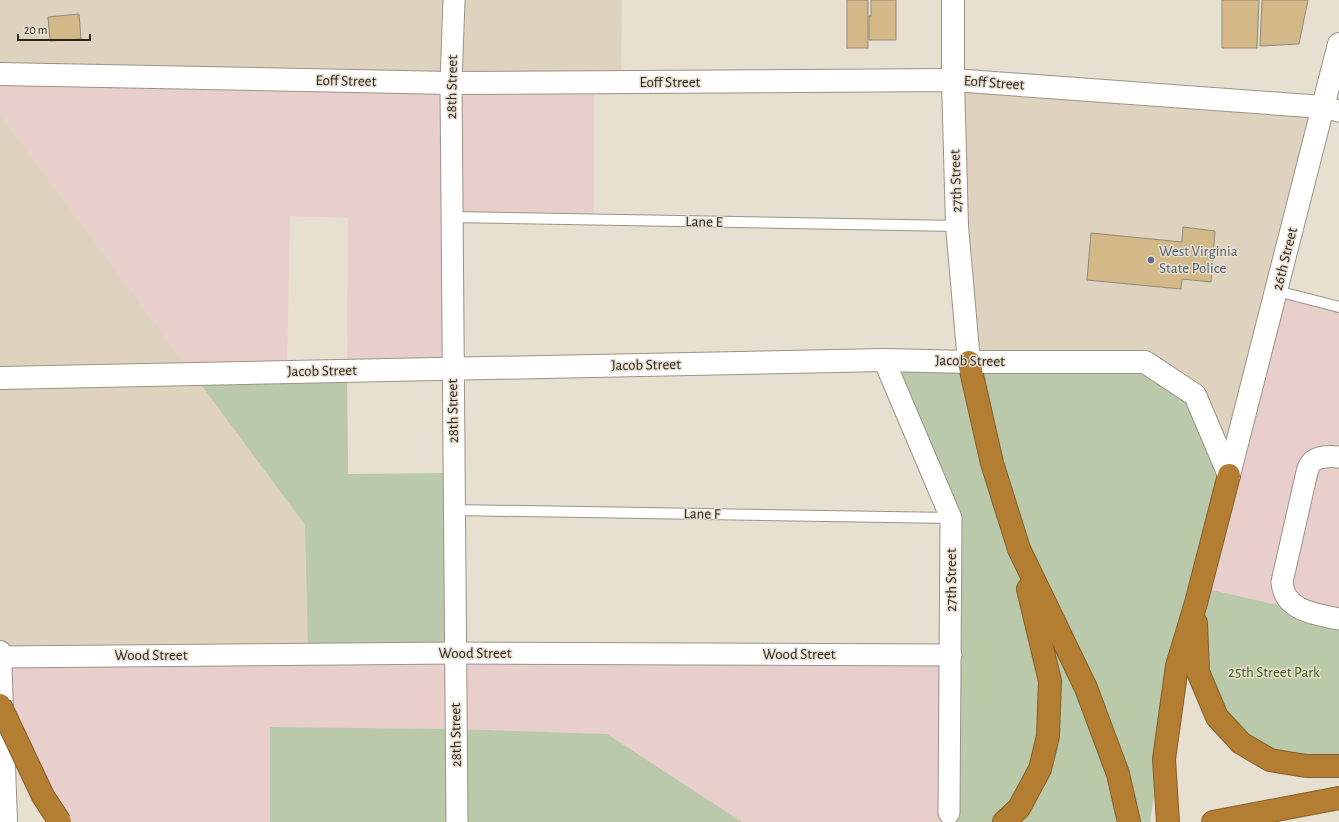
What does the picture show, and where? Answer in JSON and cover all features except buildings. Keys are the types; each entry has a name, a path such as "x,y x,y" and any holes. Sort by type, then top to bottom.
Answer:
{"highway":[{"path":"969,362 992,463 1019,549 1050,681 1048,736 1040,769 1018,808 1004,822"},
{"path":"1168,822 1164,759 1177,666 1196,603 1229,474"},
{"path":"1019,549 1086,688 1118,774 1129,822"},
{"path":"1196,603 1198,672 1217,717 1241,743 1270,760 1306,766 1339,766"},
{"path":"0,705 43,796 60,822"},
{"path":"43,796 51,822"},
{"path":"1213,822 1339,798"}],"street":[{"name":"28th Street","path":"454,0 451,83 457,822"},
{"name":"27th Street","path":"953,0 953,80 957,226 969,362"},
{"name":"26th Street","path":"1229,474 1277,291 1331,109 1339,44"},
{"name":"Eoff Street","path":"0,74 451,83 953,80 1331,109"},
{"name":"27th Street","path":"884,360 951,518 949,813"},
{"name":"Jacob Street","path":"0,378 884,360 969,362 1145,362 1196,395 1229,474"},
{"path":"1338,457 1329,456 1316,460 1312,462 1307,472 1282,582 1282,590 1288,599 1303,611 1339,619"},
{"path":"0,652 6,822"},
{"name":"Wood Street","path":"0,656 455,653 951,655"}],"lane":[{"name":"Lane E","path":"452,217 957,226"},
{"path":"1277,291 1339,307"},
{"name":"Lane F","path":"454,510 951,518"}],"shaded area":[{"path":"0,0 622,0 621,82 0,74"},
{"path":"0,74 594,82 594,220 452,217 453,368 347,371 348,218 290,216 287,372 193,374 0,114"},
{"path":"953,80 1323,107 1229,475 969,362"},
{"path":"0,114 305,525 308,654 0,652"},
{"path":"1277,291 1339,307 1339,619 1199,587"},
{"path":"951,655 951,822 742,822 607,734 456,729 270,727 270,822 60,822 2,701 0,657"}],"green space":[{"name":"25th Street Park","path":"884,360 1145,362 1195,395 1229,475 1199,587 1339,619 1339,764 1270,760 1217,717 1196,604 1160,758 1150,822 957,822 951,655 951,518"},
{"path":"347,371 348,474 454,473 455,653 308,654 305,525 193,374"},
{"path":"270,727 456,729 607,734 742,822 270,822"}],"place":[{"name":"West Virginia State Police","path":"1151,260"}]}
